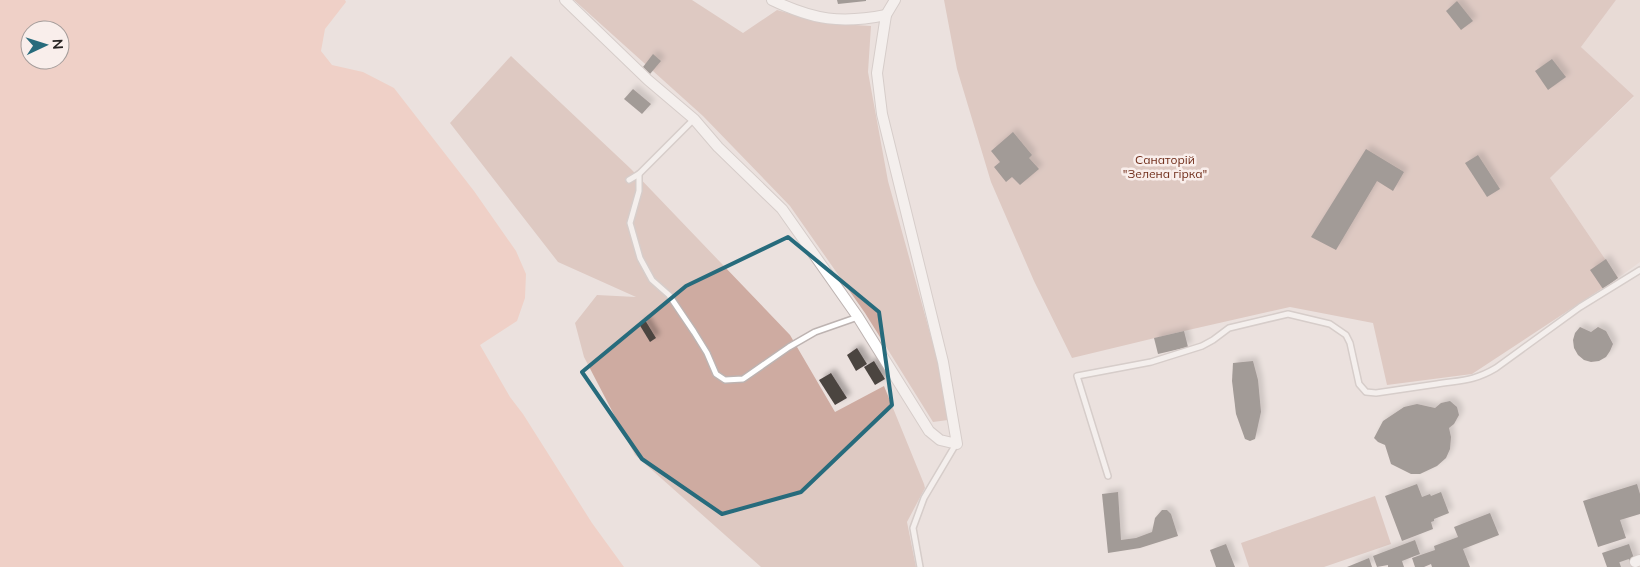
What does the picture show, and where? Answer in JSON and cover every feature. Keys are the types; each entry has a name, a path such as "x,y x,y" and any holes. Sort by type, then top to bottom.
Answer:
{"street":[{"path":"565,0 648,80 694,119 718,147 782,209 858,317 930,431 940,440 956,444 942,362 882,114 877,73 886,15 895,0"},
{"path":"772,0 814,17 833,20 864,20 886,15"}],"lane":[{"path":"629,180 639,174 694,119"},
{"path":"639,174 639,191 630,223 640,258 652,280 669,295 694,332 707,353 716,374 725,380 744,379 789,347 815,332 858,317"},
{"path":"1108,476 1077,376 1151,362 1202,346 1229,328 1288,314 1330,324 1346,335 1359,384 1366,392 1376,393 1466,381 1482,376 1496,368 1580,307 1640,270"},
{"path":"920,567 913,528 924,498 956,444"}],"highlighted area":[{"path":"788,237 879,312 892,405 801,492 722,514 642,459 582,372 686,286"}],"shaded area":[{"path":"0,0 345,0 346,2 325,29 321,51 332,65 363,72 394,88 474,191 516,251 526,274 525,298 517,321 480,345 510,397 523,414 592,523 624,567 0,567"},
{"path":"1616,0 1640,0 1640,262 1618,278 1550,178 1634,97 1581,47"}],"green space":[{"path":"574,0 692,0 743,33 777,10 824,23 871,26 868,72 888,181 943,380 948,420 933,422 865,313 790,206 703,116"},
{"name":"Санаторій \"Зелена гірка\"","path":"944,0 1616,0 1581,47 1634,96 1550,178 1618,278 1472,374 1387,385 1373,323 1290,307 1072,358 1034,281 991,182 957,69"},
{"path":"511,56 631,169 790,335 835,412 884,386 925,488 907,522 916,567 761,567 635,455 584,357 575,323 597,295 636,297 558,262 450,123"},
{"path":"1375,496 1391,544 1324,567 1249,567 1241,543"}],"building":[{"path":"837,0 866,0 866,1 838,4"},
{"path":"1457,1 1473,21 1461,30 1446,11"},
{"path":"653,54 661,61 650,74 643,67"},
{"path":"1552,59 1566,77 1548,90 1535,71"},
{"path":"633,89 651,104 642,114 624,99"},
{"path":"1013,132 1032,155 1029,158 1039,169 1020,185 1012,177 1006,182 994,167 1000,162 991,151"},
{"path":"1366,149 1404,172 1393,191 1377,181 1336,250 1311,237"},
{"path":"1478,155 1500,189 1487,197 1465,163"},
{"path":"1606,259 1618,278 1603,289 1590,270"},
{"path":"645,320 656,338 650,342 639,324"},
{"path":"1580,327 1591,332 1598,327 1606,331 1613,344 1606,357 1599,361 1591,362 1584,360 1578,355 1574,348 1573,340 1575,333"},
{"path":"1184,331 1188,347 1158,354 1154,338"},
{"path":"857,348 867,364 856,371 847,355"},
{"path":"874,361 885,379 875,385 864,367"},
{"path":"1253,361 1258,380 1261,412 1255,439 1250,441 1245,439 1236,414 1232,381 1233,363"},
{"path":"831,373 847,398 835,405 819,380"},
{"path":"1450,401 1457,407 1459,415 1454,424 1449,428 1451,437 1450,449 1446,458 1437,466 1420,474 1411,474 1391,464 1385,445 1374,438 1383,421 1404,407 1417,404 1435,408 1441,403"},
{"path":"1417,484 1422,497 1441,492 1449,513 1431,522 1433,529 1402,541 1385,496"},
{"path":"1637,484 1640,494 1640,514 1620,520 1626,538 1598,547 1583,501"},
{"path":"1118,492 1121,540 1136,538 1152,532 1155,518 1162,510 1167,510 1171,514 1178,536 1140,548 1108,553 1102,494"},
{"path":"1490,513 1499,535 1463,549 1470,567 1432,567 1431,564 1424,567 1415,567 1412,558 1435,550 1434,546 1458,537 1454,527"},
{"path":"1415,540 1420,554 1402,561 1404,567 1388,567 1388,565 1377,567 1373,556"},
{"path":"1226,544 1235,567 1216,567 1210,550"},
{"path":"1629,544 1637,567 1607,567 1602,553"},
{"path":"1369,558 1372,567 1347,567"}],"tunnel":[{"path":"1621,567 1635,562"}]}
